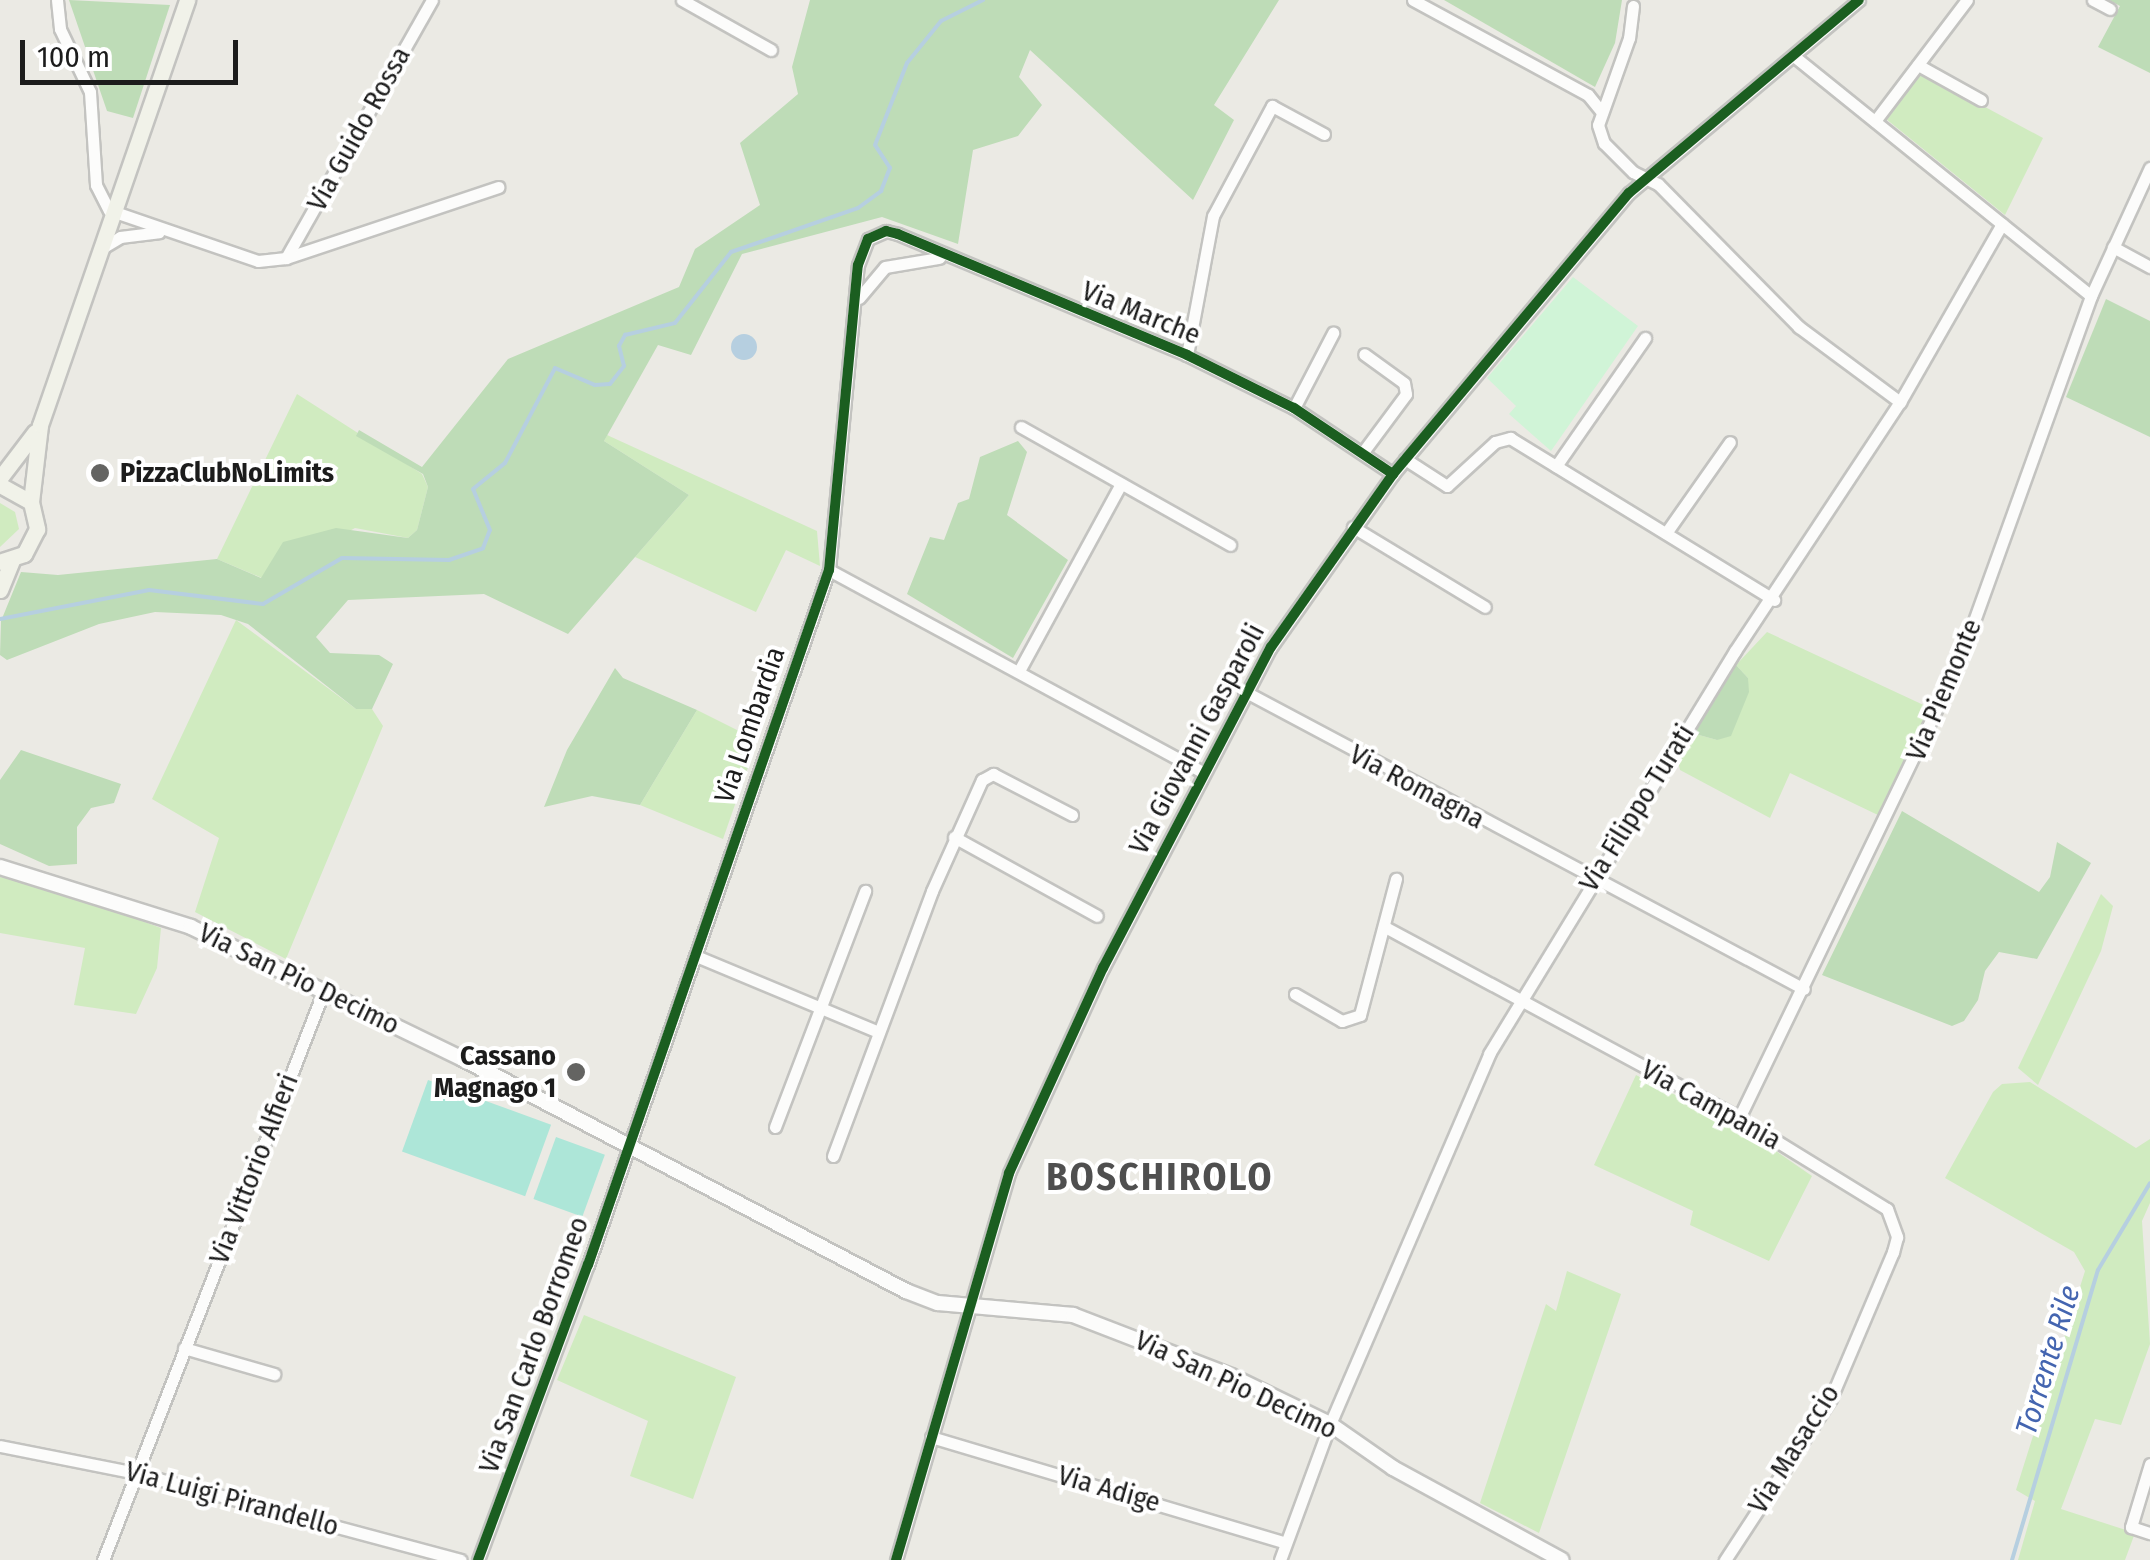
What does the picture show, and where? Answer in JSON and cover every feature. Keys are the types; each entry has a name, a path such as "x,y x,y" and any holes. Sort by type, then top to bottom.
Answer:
{"main road":[{"path":"0,590 6,561 33,542 31,502 40,425 109,210 187,0"},
{"path":"31,502 0,482 40,425"}],"street":[{"path":"56,0 60,29 90,92 96,184 109,210 258,261 286,258 498,187"},
{"name":"Via Guido Rossa","path":"286,258 432,0"},
{"path":"682,0 771,50"},
{"path":"1413,0 1588,95 1602,112"},
{"path":"1839,0 1855,5"},
{"path":"1875,121 1967,0"},
{"path":"2093,0 2110,9"},
{"name":"Via Giovanni Gasparoli","path":"896,1560 1009,1173 1201,771 1244,691 1392,474 1645,178 1855,5"},
{"path":"1633,6 1630,38 1602,112 1598,134 1604,144 1645,178 1800,327 1900,402"},
{"path":"1795,57 2091,296"},
{"path":"1918,65 1982,100"},
{"path":"1187,356 1213,216 1272,106 1310,121 1324,134"},
{"name":"Via Piemonte","path":"1739,1118 1960,660 2091,296 2150,168"},
{"name":"Via Filippo Turati","path":"1280,1560 1330,1424 1518,1002 1592,879 1900,402 2002,224"},
{"path":"96,252 144,231 179,234"},
{"name":"Via Marche","path":"857,307 862,249 877,233 898,234 945,258 1187,356 1294,408 1392,474"},
{"path":"2113,247 2150,267"},
{"name":"Via Marche","path":"857,307 861,292 884,267 919,257 945,258"},
{"name":"Via Lombardia","path":"630,1145 829,570 857,307"},
{"path":"1294,408 1333,333"},
{"path":"1556,466 1645,338"},
{"path":"1364,354 1404,383 1406,394 1364,452"},
{"path":"1021,427 1230,545"},
{"path":"1405,459 1447,486 1502,436 1774,600"},
{"path":"1666,533 1730,442"},
{"path":"1020,668 1121,484"},
{"path":"1353,527 1485,607"},
{"path":"829,570 1020,668 1201,771"},
{"name":"Via Romagna","path":"1244,691 1804,989"},
{"path":"833,1156 954,836 982,780 992,774 1072,815"},
{"path":"954,836 1097,916"},
{"name":"Via San Pio Decimo","path":"0,854 23,869"},
{"name":"Via San Pio Decimo","path":"0,866 23,869 191,927 630,1145 873,1276 938,1303 1092,1320 1330,1424 1393,1468 1562,1560"},
{"path":"1295,994 1352,1022 1360,1014 1396,879"},
{"path":"775,1127 865,891"},
{"name":"Via Campania","path":"1385,927 1739,1118 1875,1199 1894,1222"},
{"path":"696,956 879,1032"},
{"name":"Via Vittorio Alfieri","path":"103,1560 324,990"},
{"name":"Via San Carlo Borromeo","path":"478,1560 630,1145"},
{"name":"Via Masaccio","path":"1724,1560 1831,1398 1893,1252 1894,1222"},
{"path":"184,1348 274,1374"},
{"name":"Via Adige","path":"932,1437 1286,1543"},
{"name":"Via Luigi Pirandello","path":"0,1446 136,1473 461,1560"},
{"path":"2150,1464 2130,1528 2150,1534"}],"green space":[{"path":"69,0 170,5 133,118 107,111"},
{"path":"810,0 1279,0 1214,105 1234,120 1193,200 1030,50 1019,77 1042,105 1018,136 973,150 958,244 882,217 742,254 691,355 658,345 604,441 689,495 568,634 484,594 348,600 316,637 330,653 379,655 393,664 372,709 356,709 248,624 221,615 155,612 99,624 7,660 0,655 1,621 21,572 58,575 217,559 261,578 283,542 336,528 408,538 417,530 428,487 423,474 356,436 359,430 422,467 508,359 679,287 695,249 760,205 740,143 798,94 792,67"},
{"path":"1444,0 1622,0 1615,43 1595,87"},
{"path":"2109,0 2150,0 2150,73 2098,47 2120,6"},
{"path":"1920,72 2043,138 2005,215 1886,119"},
{"path":"1573,277 1638,326 1551,451 1509,414 1516,406 1487,378"},
{"path":"2106,299 2150,321 2150,437 2066,397"},
{"path":"297,394 422,474 428,487 417,530 408,538 355,528 262,578 217,559"},
{"path":"607,435 817,531 820,566 786,550 756,612 635,557 689,495 604,441"},
{"path":"1018,441 1027,452 1007,515 1068,560 1013,658 907,594 930,537 944,540 958,503 969,499 980,457"},
{"path":"0,503 15,512 19,529 0,547"},
{"path":"236,620 356,709 372,709 383,726 286,959 195,912 219,838 152,799"},
{"path":"1767,632 1930,708 1880,816 1790,773 1770,818 1680,770 1677,758 1692,733 1717,740 1748,678 1736,665"},
{"path":"1736,665 1748,678 1749,692 1731,736 1717,740 1692,733"},
{"path":"615,668 623,678 697,710 640,805 592,796 544,807 567,750"},
{"path":"697,710 749,736 755,747 723,839 640,805"},
{"path":"21,750 121,784 114,803 91,808 77,827 77,864 49,866 0,844 0,780"},
{"path":"1902,811 2039,892 2050,877 2057,842 2091,863 2037,959 1999,952 1985,971 1978,1000 1964,1021 1952,1026 1822,975"},
{"path":"0,877 42,884 161,928 157,968 136,1014 74,1005 85,948 0,933"},
{"path":"2101,894 2113,906 2101,951 2038,1085 2018,1068"},
{"path":"1636,1075 1750,1133 1812,1176 1769,1261 1690,1225 1693,1211 1594,1165"},
{"path":"2030,1082 2136,1148 2150,1139 2150,1203 2142,1221 2150,1344 2121,1425 2095,1419 2061,1509 2135,1533 2125,1560 2018,1560 2035,1501 2016,1490 2085,1271 2074,1252 1945,1178 1993,1092 2002,1084"},
{"path":"1567,1271 1621,1294 1539,1533 1480,1503 1546,1304 1556,1311"},
{"path":"584,1315 736,1377 693,1499 630,1476 648,1421 557,1380"}],"shaded area":[{"path":"744,334 753,338 757,347 753,356 744,360 735,356 731,347 735,338"},
{"path":"428,1080 551,1125 525,1196 402,1151"},
{"path":"556,1137 605,1155 582,1217 533,1199"}],"waterway":[{"path":"0,619 149,590 263,604 342,558 449,560 483,548 490,530 473,489 505,463 555,368 595,385 610,384 624,366 619,346 625,335 675,323 731,252 858,208 881,191 890,168 875,145 907,63 941,21 983,0"},
{"name":"Torrente Rile","path":"2012,1560 2098,1270 2150,1183"}],"cycle path":[{"path":"896,1560 1009,1173 1103,968 1271,647 1393,474 1629,193 1859,0"},
{"path":"478,1560 588,1265 829,570 858,265 868,239 886,231 898,234 1187,355 1294,408 1393,474"}],"place":[{"name":"PizzaClubNoLimits","path":"100,473"},
{"name":"Cassano Magnago 1","path":"576,1072"}],"district":[{"name":"BOSCHIROLO","path":"1160,1178"}]}
